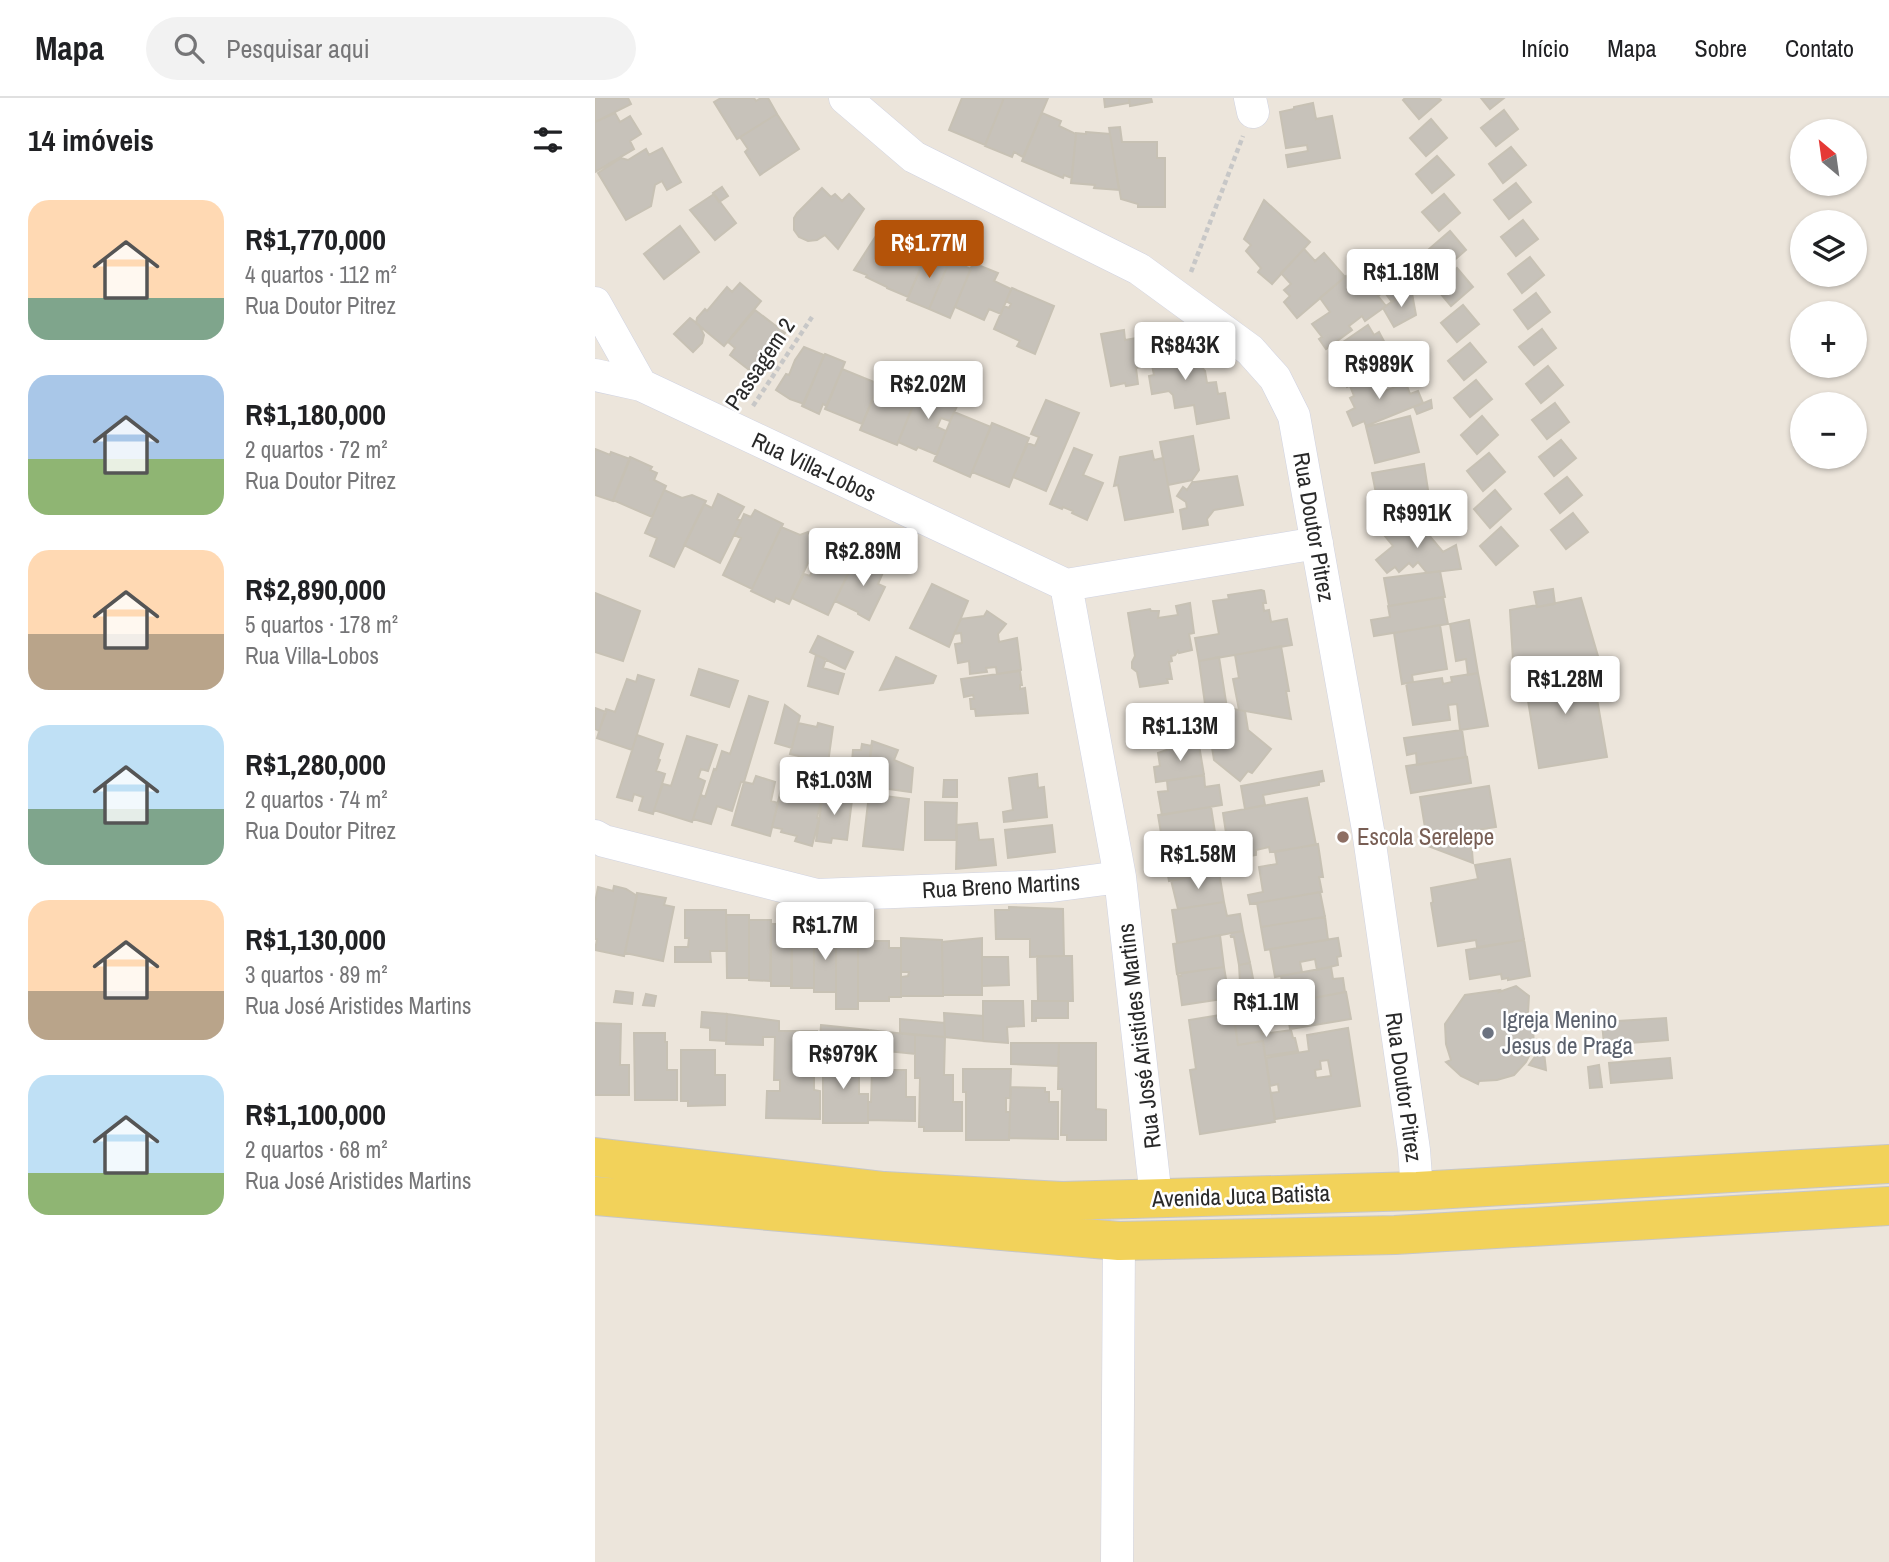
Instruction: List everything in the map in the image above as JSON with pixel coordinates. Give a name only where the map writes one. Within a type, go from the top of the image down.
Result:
[{"type":"main road","name":"Avenida Juca Batista","points":[[595,1157],[884,1191],[1062,1201],[1417,1191],[1889,1164]]},
{"type":"main road","name":"Avenida Juca Batista","points":[[595,1196],[1119,1241],[1395,1235],[1889,1206]]},
{"type":"street","name":"Rua Doutor Pitrez","points":[[845,98],[914,157],[1139,269],[1250,350],[1275,378],[1294,416],[1317,543],[1367,830],[1417,1191]]},
{"type":"street","points":[[595,303],[641,385]]},
{"type":"street","name":"Rua Villa-Lobos","points":[[595,375],[641,385],[1066,585]]},
{"type":"street","points":[[1066,585],[1317,543]]},
{"type":"street","name":"Rua José Aristides Martins","points":[[1066,585],[1120,877],[1156,1198]]},
{"type":"street","name":"Rua Breno Martins","points":[[595,836],[604,841],[817,895],[1052,886],[1120,877]]},
{"type":"street","points":[[1117,1562],[1119,1241]]},
{"type":"path","points":[[1180,299],[1252,105]]},
{"type":"path","name":"Passagem 2","points":[[737,430],[812,317]]},
{"type":"building","points":[[595,98],[628,98],[631,104],[595,122]]},
{"type":"building","points":[[721,98],[754,98],[756,101],[768,98],[777,114],[737,139],[714,102]]},
{"type":"building","points":[[962,98],[1004,98],[985,145],[949,130]]},
{"type":"building","points":[[1004,98],[1048,98],[1023,157],[1014,152],[1012,157],[985,146]]},
{"type":"building","points":[[1104,98],[1129,98],[1129,103],[1105,107]]},
{"type":"building","points":[[1129,98],[1151,98],[1152,102],[1130,106]]},
{"type":"building","points":[[1481,98],[1504,98],[1490,109]]},
{"type":"building","points":[[1403,100],[1441,100],[1419,119]]},
{"type":"building","points":[[1313,103],[1316,119],[1332,116],[1340,158],[1288,167],[1286,155],[1308,151],[1307,145],[1286,148],[1280,112]]},
{"type":"building","points":[[1504,110],[1518,129],[1496,146],[1481,128]]},
{"type":"building","points":[[615,113],[620,122],[630,116],[641,134],[630,141],[634,149],[595,172],[595,122]]},
{"type":"building","points":[[1042,113],[1061,121],[1059,126],[1076,134],[1072,178],[1064,175],[1063,178],[1022,161]]},
{"type":"building","points":[[777,114],[799,149],[760,175],[745,152],[748,149],[740,137]]},
{"type":"building","points":[[1431,119],[1447,138],[1426,156],[1410,138]]},
{"type":"building","points":[[1120,127],[1122,142],[1157,142],[1157,158],[1165,158],[1165,207],[1138,207],[1138,204],[1121,199],[1109,128]]},
{"type":"building","points":[[1076,133],[1110,134],[1119,190],[1071,183]]},
{"type":"building","points":[[1511,147],[1526,165],[1503,183],[1489,164]]},
{"type":"building","points":[[662,148],[681,182],[667,190],[662,181],[655,185],[651,206],[626,220],[598,173],[621,158],[628,160],[646,149],[649,155]]},
{"type":"building","points":[[1437,156],[1454,175],[1432,193],[1416,174]]},
{"type":"building","points":[[1516,183],[1531,202],[1509,219],[1494,200]]},
{"type":"building","points":[[722,187],[728,196],[719,202],[713,193]]},
{"type":"building","points":[[822,188],[831,197],[835,194],[842,201],[849,194],[864,209],[838,249],[825,235],[808,241],[799,237],[794,230],[797,213]]},
{"type":"building","points":[[714,194],[736,223],[715,240],[690,210]]},
{"type":"building","points":[[1444,194],[1460,213],[1439,231],[1422,212]]},
{"type":"building","points":[[1264,200],[1310,242],[1272,284],[1258,272],[1261,268],[1246,251],[1251,245],[1244,239]]},
{"type":"building","points":[[1523,220],[1538,239],[1516,256],[1501,237]]},
{"type":"building","points":[[883,225],[912,238],[911,241],[916,243],[915,245],[928,251],[908,297],[854,270]]},
{"type":"building","points":[[680,226],[699,252],[664,279],[644,254]]},
{"type":"building","points":[[1450,231],[1466,250],[1445,268],[1429,249]]},
{"type":"building","points":[[1304,249],[1315,261],[1324,253],[1345,277],[1297,318],[1284,302],[1290,296],[1284,290],[1291,284],[1281,273]]},
{"type":"building","points":[[928,251],[950,260],[929,309],[907,300]]},
{"type":"building","points":[[1530,257],[1544,275],[1522,293],[1508,274]]},
{"type":"building","points":[[950,260],[971,269],[950,318],[929,309]]},
{"type":"building","points":[[973,263],[998,273],[994,281],[1011,289],[1001,314],[989,309],[984,320],[955,307]]},
{"type":"building","points":[[1457,268],[1473,287],[1451,306],[1435,287]]},
{"type":"building","points":[[1408,270],[1411,288],[1392,302],[1386,294],[1391,291],[1387,285]]},
{"type":"building","points":[[1367,273],[1382,293],[1378,296],[1386,306],[1365,321],[1362,316],[1349,326],[1352,330],[1326,349],[1319,339],[1322,337],[1312,324],[1330,312],[1320,298],[1346,276],[1352,284]]},
{"type":"building","points":[[740,283],[761,301],[724,346],[696,323],[697,318],[705,309],[707,311],[727,287],[732,292]]},
{"type":"building","points":[[1012,288],[1054,306],[1035,354],[1017,346],[1020,341],[994,329],[1004,306],[1009,308],[1011,304],[1006,301]]},
{"type":"building","points":[[1411,288],[1416,315],[1394,327],[1383,308]]},
{"type":"building","points":[[1536,293],[1550,312],[1528,329],[1514,310]]},
{"type":"building","points":[[1463,305],[1479,324],[1457,342],[1441,323]]},
{"type":"building","points":[[755,310],[785,333],[757,376],[730,355],[735,348],[728,342]]},
{"type":"building","points":[[690,318],[699,325],[704,335],[702,343],[693,352],[674,334]]},
{"type":"building","points":[[1368,325],[1374,335],[1379,332],[1395,362],[1347,387],[1331,358],[1347,350],[1343,342]]},
{"type":"building","points":[[1542,329],[1556,348],[1534,365],[1519,347]]},
{"type":"building","points":[[1124,330],[1125,340],[1143,337],[1147,366],[1136,368],[1138,384],[1111,386],[1101,334]]},
{"type":"building","points":[[1172,340],[1205,371],[1207,383],[1216,382],[1218,394],[1225,393],[1229,418],[1197,424],[1194,405],[1175,408],[1173,395],[1169,391],[1152,394],[1149,376],[1154,375],[1144,346]]},
{"type":"building","points":[[1470,343],[1486,362],[1464,380],[1448,361]]},
{"type":"building","points":[[804,347],[824,355],[804,404],[776,390],[786,374],[789,375]]},
{"type":"building","points":[[825,354],[845,362],[827,406],[823,404],[819,414],[802,406]]},
{"type":"building","points":[[1548,366],[1563,385],[1541,403],[1526,384]]},
{"type":"building","points":[[842,369],[879,384],[862,424],[825,409]]},
{"type":"building","points":[[1375,373],[1385,391],[1406,383],[1410,394],[1418,391],[1423,403],[1366,426],[1364,421],[1353,426],[1347,412],[1355,408],[1350,398],[1354,396],[1350,386]]},
{"type":"building","points":[[881,379],[918,394],[897,445],[860,430]]},
{"type":"building","points":[[1476,380],[1492,399],[1470,417],[1454,398]]},
{"type":"building","points":[[921,386],[959,402],[950,421],[941,418],[937,427],[946,431],[937,455],[898,442]]},
{"type":"building","points":[[1046,400],[1079,413],[1046,491],[1013,477],[1028,443],[1035,446],[1039,437],[1031,434]]},
{"type":"building","points":[[1431,400],[1432,408],[1417,414],[1414,407]]},
{"type":"building","points":[[1555,403],[1569,422],[1547,439],[1532,420]]},
{"type":"building","points":[[954,412],[991,427],[970,477],[934,461]]},
{"type":"building","points":[[1410,416],[1419,452],[1375,463],[1366,427]]},
{"type":"building","points":[[1482,416],[1498,435],[1477,454],[1461,435]]},
{"type":"building","points":[[992,423],[1029,438],[1009,487],[972,472]]},
{"type":"building","points":[[1193,436],[1199,470],[1192,480],[1168,485],[1160,442]]},
{"type":"building","points":[[1561,440],[1576,458],[1554,476],[1539,457]]},
{"type":"building","points":[[1074,448],[1092,455],[1083,475],[1103,483],[1087,520],[1072,513],[1073,511],[1050,504]]},
{"type":"building","points":[[595,449],[630,459],[613,501],[595,495]]},
{"type":"building","points":[[1152,451],[1154,460],[1163,458],[1173,512],[1125,520],[1118,485],[1114,486],[1120,457]]},
{"type":"building","points":[[1489,453],[1505,472],[1483,491],[1467,471]]},
{"type":"building","points":[[630,457],[652,467],[650,470],[657,473],[654,480],[666,486],[652,517],[613,500]]},
{"type":"building","points":[[1424,464],[1432,516],[1410,520],[1409,514],[1402,515],[1403,521],[1382,524],[1372,473]]},
{"type":"building","points":[[1237,476],[1243,505],[1214,510],[1207,519],[1208,525],[1183,529],[1180,510],[1187,508],[1186,502],[1177,496],[1183,487],[1187,490],[1193,481]]},
{"type":"building","points":[[1567,477],[1582,495],[1560,513],[1545,494]]},
{"type":"building","points":[[664,490],[682,498],[692,495],[706,501],[674,567],[650,556],[657,538],[645,533]]},
{"type":"building","points":[[1495,490],[1511,509],[1490,528],[1474,509]]},
{"type":"building","points":[[718,494],[744,507],[737,519],[741,521],[720,563],[684,545],[704,504],[712,508]]},
{"type":"building","points":[[755,510],[783,524],[752,589],[723,575],[741,538],[734,535],[744,514],[751,517]]},
{"type":"building","points":[[1573,513],[1588,532],[1566,549],[1551,530]]},
{"type":"building","points":[[1425,517],[1428,534],[1443,552],[1456,545],[1461,569],[1427,573],[1418,562],[1413,567],[1409,563],[1399,572],[1395,567],[1387,573],[1376,560],[1393,546],[1385,536],[1395,527],[1406,526],[1405,521]]},
{"type":"building","points":[[781,527],[800,535],[808,532],[814,550],[789,604],[776,598],[774,602],[751,591]]},
{"type":"building","points":[[1501,527],[1518,546],[1496,565],[1480,546]]},
{"type":"building","points":[[821,537],[857,555],[828,615],[792,598],[804,574],[810,576],[815,565],[809,562]]},
{"type":"building","points":[[864,557],[883,566],[884,570],[878,584],[885,587],[869,620],[835,601],[850,570],[854,572]]},
{"type":"building","points":[[1440,571],[1445,597],[1389,606],[1384,578]]},
{"type":"building","points":[[932,584],[968,601],[949,647],[910,628]]},
{"type":"building","points":[[1553,589],[1555,604],[1537,607],[1534,592]]},
{"type":"building","points":[[1264,591],[1266,603],[1263,603],[1264,611],[1269,610],[1271,622],[1287,619],[1292,645],[1199,661],[1195,638],[1219,634],[1213,601],[1229,599],[1228,595]]},
{"type":"building","points":[[595,593],[640,611],[623,661],[595,652]]},
{"type":"building","points":[[1443,597],[1448,624],[1374,636],[1371,620],[1390,617],[1388,606]]},
{"type":"building","points":[[1581,598],[1600,663],[1514,677],[1510,610]]},
{"type":"building","points":[[1190,603],[1194,633],[1189,634],[1192,650],[1178,651],[1171,656],[1172,661],[1169,662],[1172,679],[1167,679],[1168,683],[1140,687],[1137,672],[1132,668],[1135,656],[1128,613],[1150,609],[1159,611],[1158,618],[1178,615],[1176,606]]},
{"type":"building","points":[[987,611],[1006,624],[998,634],[999,642],[1017,638],[1021,670],[997,674],[996,667],[986,668],[987,672],[970,674],[969,661],[958,663],[955,644],[962,643],[961,633],[954,634],[961,619],[984,616]]},
{"type":"building","points":[[1469,620],[1478,673],[1468,675],[1466,659],[1456,661],[1450,624]]},
{"type":"building","points":[[1440,625],[1447,669],[1412,675],[1413,682],[1402,684],[1394,633]]},
{"type":"building","points":[[818,636],[853,652],[845,669],[810,652]]},
{"type":"building","points":[[1281,646],[1291,719],[1239,710],[1233,679],[1239,678],[1235,655]]},
{"type":"building","points":[[816,655],[826,659],[823,668],[844,674],[838,694],[808,686]]},
{"type":"building","points":[[896,657],[936,676],[933,683],[880,690]]},
{"type":"building","points":[[1219,657],[1227,708],[1205,704],[1199,661]]},
{"type":"building","points":[[1591,664],[1607,757],[1539,768],[1524,676]]},
{"type":"building","points":[[699,669],[738,681],[729,707],[691,695]]},
{"type":"building","points":[[1020,671],[1020,689],[1025,688],[1028,713],[976,716],[975,709],[971,709],[970,699],[974,699],[973,695],[964,697],[961,679]]},
{"type":"building","points":[[1478,673],[1488,726],[1460,730],[1457,704],[1448,705],[1450,720],[1413,725],[1406,683],[1442,678],[1443,684],[1452,682],[1451,677]]},
{"type":"building","points":[[638,675],[654,680],[632,750],[597,738],[606,709],[615,712],[627,679],[636,682]]},
{"type":"building","points":[[749,696],[768,702],[744,782],[741,782],[732,811],[717,806],[711,824],[693,819],[701,795],[705,797],[722,751],[730,754]]},
{"type":"building","points":[[1205,704],[1245,711],[1248,730],[1271,749],[1252,773],[1248,771],[1240,781],[1214,760]]},
{"type":"building","points":[[785,705],[800,716],[792,748],[775,743]]},
{"type":"building","points":[[595,708],[606,712],[599,731],[595,729]]},
{"type":"building","points":[[798,723],[817,727],[818,723],[833,727],[828,763],[790,754]]},
{"type":"building","points":[[1462,730],[1466,757],[1417,765],[1416,753],[1407,755],[1404,738]]},
{"type":"building","points":[[637,735],[663,744],[656,771],[665,774],[653,814],[639,810],[643,797],[634,794],[632,801],[617,797]]},
{"type":"building","points":[[687,736],[717,745],[708,771],[701,769],[698,778],[705,781],[692,822],[654,810],[663,784],[671,786]]},
{"type":"building","points":[[1198,739],[1204,775],[1156,782],[1154,767],[1160,766],[1158,753]]},
{"type":"building","points":[[872,741],[898,750],[894,760],[913,768],[911,792],[866,786]]},
{"type":"building","points":[[862,744],[872,746],[864,795],[851,794],[853,750],[861,750]]},
{"type":"building","points":[[1467,757],[1471,783],[1411,793],[1406,766]]},
{"type":"building","points":[[1322,771],[1324,781],[1319,782],[1319,785],[1263,795],[1265,805],[1245,809],[1241,786]]},
{"type":"building","points":[[1037,774],[1038,788],[1044,787],[1047,817],[1004,822],[1003,812],[1013,810],[1009,778]]},
{"type":"building","points":[[1204,775],[1205,787],[1219,785],[1222,805],[1162,815],[1158,792],[1168,791],[1167,781]]},
{"type":"building","points":[[756,776],[775,782],[771,801],[778,803],[770,836],[732,825],[744,782],[753,784]]},
{"type":"building","points":[[799,780],[823,786],[812,846],[795,841],[797,836],[772,827],[782,785],[797,788]]},
{"type":"building","points":[[944,780],[957,780],[957,797],[943,797]]},
{"type":"building","points":[[1489,786],[1496,827],[1458,833],[1459,840],[1467,839],[1473,863],[1428,846],[1420,797]]},
{"type":"building","points":[[824,788],[840,790],[838,798],[852,800],[847,840],[832,838],[831,843],[816,841]]},
{"type":"building","points":[[869,794],[909,799],[903,850],[863,846]]},
{"type":"building","points":[[1307,798],[1316,845],[1270,852],[1269,847],[1256,850],[1256,855],[1250,856],[1248,843],[1228,846],[1223,813]]},
{"type":"building","points":[[925,802],[957,803],[956,840],[925,840]]},
{"type":"building","points":[[1211,807],[1216,839],[1174,845],[1173,838],[1162,839],[1158,815]]},
{"type":"building","points":[[977,823],[979,840],[993,839],[996,865],[956,869],[957,825]]},
{"type":"building","points":[[1052,825],[1055,852],[1008,858],[1005,830]]},
{"type":"building","points":[[1216,839],[1218,852],[1229,850],[1232,870],[1169,881],[1164,854],[1176,852],[1175,845]]},
{"type":"building","points":[[1318,844],[1323,877],[1319,877],[1322,892],[1250,904],[1248,895],[1263,892],[1259,867],[1277,864],[1275,852]]},
{"type":"building","points":[[1510,859],[1524,940],[1477,947],[1476,940],[1438,946],[1431,888],[1478,879],[1475,865]]},
{"type":"building","points":[[1219,872],[1224,902],[1178,909],[1171,880]]},
{"type":"building","points":[[614,886],[637,896],[624,956],[595,950],[595,903],[598,887],[613,891]]},
{"type":"building","points":[[1320,892],[1325,917],[1261,927],[1257,903]]},
{"type":"building","points":[[637,893],[666,898],[664,905],[674,907],[663,961],[625,953]]},
{"type":"building","points":[[1224,902],[1227,916],[1240,914],[1243,931],[1177,943],[1172,910]]},
{"type":"building","points":[[1009,907],[1063,909],[1064,956],[1030,957],[1030,939],[996,939],[995,910],[1009,910]]},
{"type":"building","points":[[685,910],[726,910],[727,951],[710,951],[711,962],[675,962],[675,947],[688,947],[689,938],[685,938]]},
{"type":"building","points":[[726,915],[749,915],[749,978],[727,978]]},
{"type":"building","points":[[1325,917],[1328,940],[1265,950],[1261,927]]},
{"type":"building","points":[[749,920],[771,920],[770,981],[749,980]]},
{"type":"building","points":[[771,924],[792,924],[792,986],[771,986]]},
{"type":"building","points":[[792,927],[814,928],[814,988],[791,988]]},
{"type":"building","points":[[814,931],[836,931],[836,992],[814,992]]},
{"type":"building","points":[[1243,931],[1250,963],[1239,965],[1234,937],[1231,937],[1230,933]]},
{"type":"building","points":[[836,935],[858,935],[858,1009],[836,1009]]},
{"type":"building","points":[[1220,935],[1224,967],[1177,974],[1173,944]]},
{"type":"building","points":[[901,938],[942,940],[943,996],[901,996],[901,977],[908,976],[909,972],[901,972]]},
{"type":"building","points":[[982,938],[982,995],[943,995],[942,942]]},
{"type":"building","points":[[1338,938],[1341,956],[1337,957],[1338,965],[1317,970],[1315,959],[1300,962],[1302,972],[1275,977],[1270,949]]},
{"type":"building","points":[[1524,940],[1530,976],[1508,980],[1502,979],[1501,974],[1470,979],[1466,950]]},
{"type":"building","points":[[858,941],[889,941],[889,948],[901,948],[901,997],[889,997],[889,1001],[858,1001]]},
{"type":"building","points":[[1037,956],[1072,956],[1073,1001],[1038,1001]]},
{"type":"building","points":[[982,957],[1008,957],[1009,985],[982,986]]},
{"type":"building","points":[[1250,963],[1256,994],[1182,1005],[1178,976],[1181,976],[1180,973],[1224,967],[1227,985],[1240,983],[1239,965]]},
{"type":"building","points":[[1331,967],[1333,979],[1343,978],[1345,992],[1286,1003],[1281,976]]},
{"type":"building","points":[[1516,986],[1529,996],[1528,1013],[1533,1028],[1534,1046],[1526,1062],[1514,1075],[1497,1080],[1479,1081],[1478,1084],[1461,1076],[1446,1062],[1451,1060],[1446,1044],[1445,1024],[1465,995],[1500,990],[1499,992]]},
{"type":"building","points":[[616,991],[633,993],[632,1004],[614,1002]]},
{"type":"building","points":[[1346,992],[1351,1019],[1290,1029],[1286,1003]]},
{"type":"building","points":[[646,994],[656,996],[654,1006],[643,1005]]},
{"type":"building","points":[[983,1001],[1023,1001],[1024,1026],[1007,1027],[1008,1043],[983,1041]]},
{"type":"building","points":[[1032,1001],[1068,1001],[1068,1018],[1036,1018],[1036,1021],[1032,1021]]},
{"type":"building","points":[[702,1012],[727,1014],[726,1041],[710,1040],[710,1028],[701,1027]]},
{"type":"building","points":[[944,1013],[983,1016],[983,1041],[945,1037]]},
{"type":"building","points":[[1233,1013],[1238,1045],[1263,1041],[1275,1122],[1200,1134],[1190,1070],[1196,1069],[1189,1020]]},
{"type":"building","points":[[727,1014],[779,1021],[779,1031],[817,1031],[817,1073],[814,1072],[814,1090],[820,1091],[820,1119],[766,1118],[767,1091],[780,1091],[780,1080],[774,1080],[775,1037],[763,1037],[763,1045],[726,1044]]},
{"type":"building","points":[[1666,1018],[1668,1040],[1604,1045],[1602,1022]]},
{"type":"building","points":[[900,1019],[944,1023],[945,1037],[900,1033]]},
{"type":"building","points":[[1260,1021],[1262,1034],[1291,1030],[1298,1051],[1265,1056],[1263,1041],[1238,1045],[1235,1024]]},
{"type":"building","points":[[595,1023],[621,1024],[620,1065],[629,1065],[629,1095],[595,1095]]},
{"type":"building","points":[[821,1025],[868,1030],[868,1047],[820,1041]]},
{"type":"building","points":[[1348,1028],[1360,1106],[1275,1119],[1271,1093],[1279,1092],[1278,1084],[1270,1086],[1266,1058],[1309,1051],[1307,1035]],"holes":[[[1328,1060],[1331,1076],[1316,1078],[1315,1070],[1321,1069],[1320,1061]]]},
{"type":"building","points":[[868,1030],[915,1035],[915,1054],[868,1049]]},
{"type":"building","points":[[634,1033],[665,1033],[667,1070],[677,1070],[677,1100],[635,1100]]},
{"type":"building","points":[[915,1035],[945,1037],[944,1075],[953,1075],[953,1102],[962,1102],[962,1131],[924,1131],[924,1127],[919,1127],[920,1078],[915,1078]]},
{"type":"building","points":[[1011,1043],[1059,1043],[1058,1066],[1011,1064]]},
{"type":"building","points":[[1059,1043],[1096,1043],[1096,1109],[1106,1110],[1106,1140],[1067,1140],[1067,1135],[1061,1135]]},
{"type":"building","points":[[681,1050],[715,1050],[715,1075],[725,1075],[725,1105],[688,1106],[688,1101],[681,1101]]},
{"type":"building","points":[[1539,1051],[1544,1052],[1546,1070],[1529,1065]]},
{"type":"building","points":[[823,1054],[859,1055],[859,1094],[868,1094],[868,1123],[823,1123]]},
{"type":"building","points":[[1670,1058],[1672,1078],[1611,1083],[1609,1063]]},
{"type":"building","points":[[1599,1065],[1602,1087],[1590,1088],[1588,1067]]},
{"type":"building","points":[[963,1069],[1011,1069],[1010,1098],[1006,1098],[1006,1112],[1010,1112],[1009,1140],[966,1140]]},
{"type":"building","points":[[872,1070],[906,1070],[906,1097],[915,1097],[915,1121],[868,1120]]},
{"type":"building","points":[[1011,1087],[1045,1088],[1045,1092],[1049,1092],[1049,1102],[1058,1102],[1058,1139],[1009,1138]]},
{"type":"place","name":"Escola Serelepe","points":[[1343,837]]},
{"type":"place","name":"Igreja Menino Jesus de Praga","points":[[1488,1033]]}]
